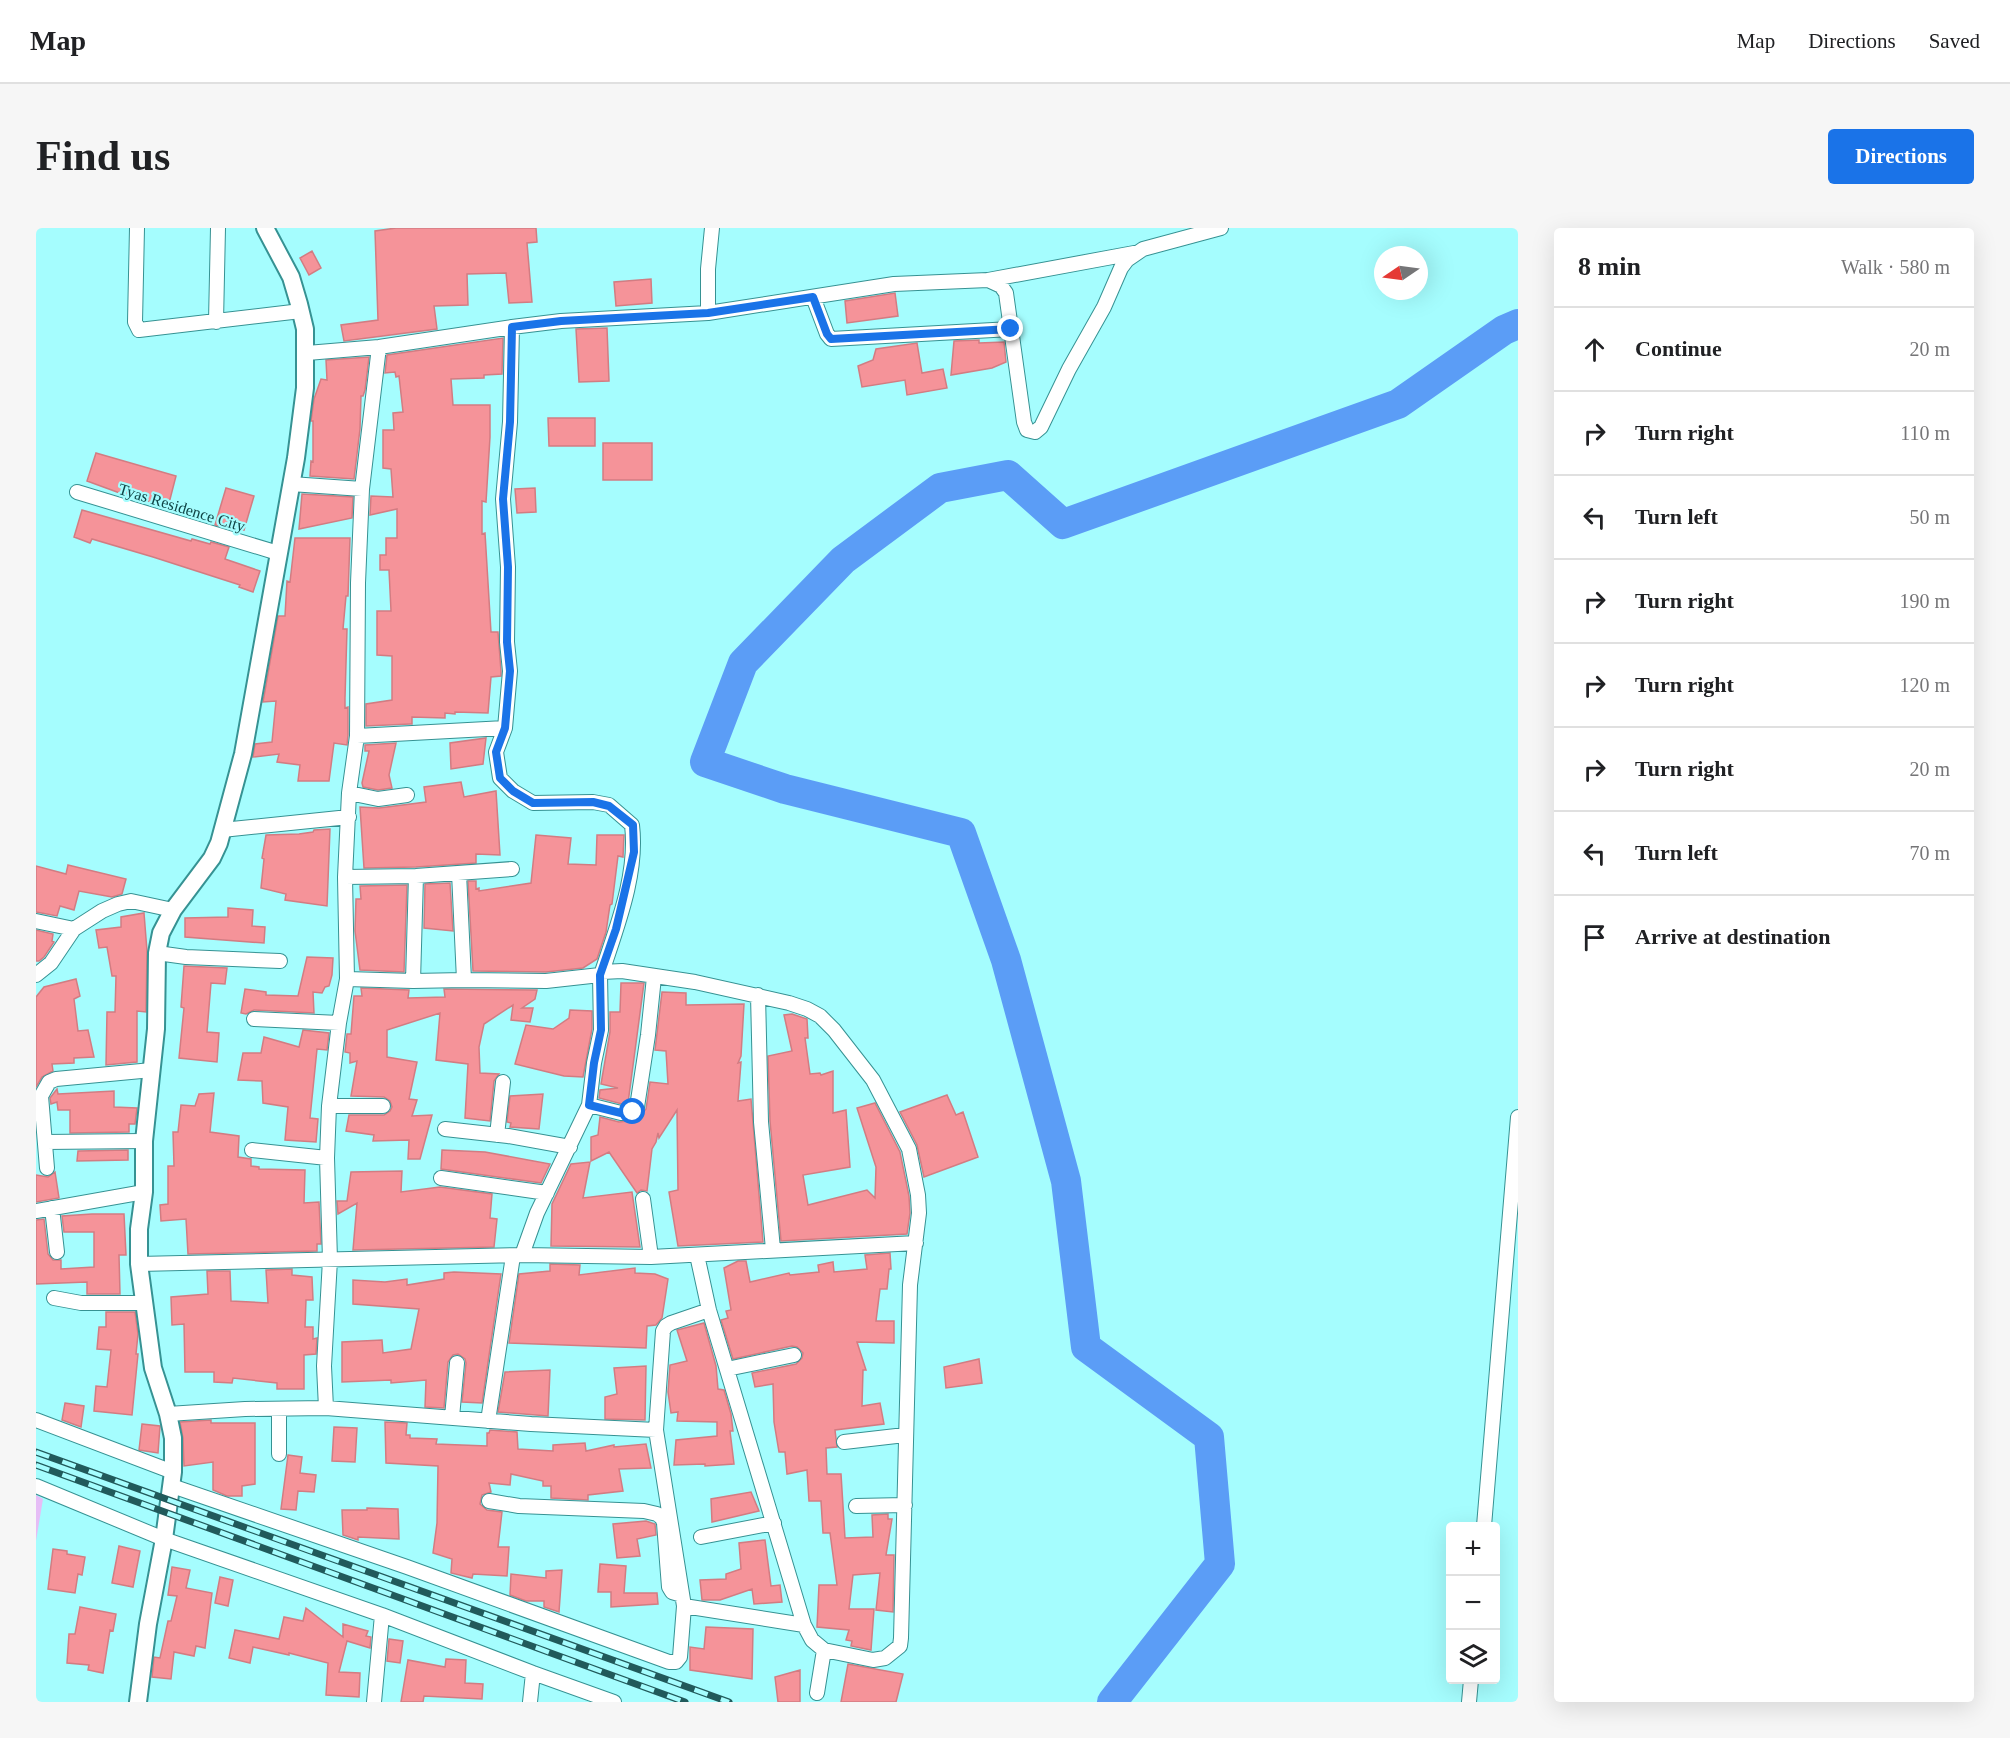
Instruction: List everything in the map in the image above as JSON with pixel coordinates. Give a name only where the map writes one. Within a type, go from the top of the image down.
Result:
[{"type":"street","points":[[137,228],[135,322],[139,330],[301,311]]},
{"type":"street","points":[[216,322],[218,228]]},
{"type":"street","points":[[138,1702],[148,1624],[164,1539],[172,1479],[173,1438],[153,1368],[139,1264],[139,1229],[144,1192],[144,1141],[156,1029],[158,953],[161,933],[173,910],[212,858],[243,754],[291,483],[305,388],[305,328],[301,311],[291,277],[265,228]]},
{"type":"street","points":[[708,313],[708,269],[712,228]]},
{"type":"street","points":[[306,353],[379,347],[561,321],[708,313],[894,284],[988,280],[1134,253],[1221,228]]},
{"type":"street","points":[[988,280],[1001,286],[1006,293],[1024,422],[1027,430],[1035,432],[1041,427],[1076,354],[1104,307],[1121,268],[1134,253]]},
{"type":"street","points":[[813,297],[831,339],[1011,329]]},
{"type":"street","points":[[488,1420],[518,1256],[589,1105],[601,1030],[601,974],[616,929],[634,852],[633,825],[609,806],[593,802],[533,803],[513,791],[500,778],[496,752],[505,728],[510,671],[507,642],[508,567],[503,499],[510,422],[512,327]]},
{"type":"street","points":[[326,1408],[325,1328],[330,1260],[327,1158],[339,1023],[347,979],[345,877],[349,793],[357,736],[358,583],[362,489],[379,347]]},
{"type":"street","points":[[291,483],[362,489]]},
{"type":"street","name":"Tyas Residence City","points":[[77,492],[278,553]]},
{"type":"street","points":[[357,736],[505,728]]},
{"type":"street","points":[[349,793],[378,799],[407,795]]},
{"type":"street","points":[[222,830],[349,817]]},
{"type":"street","points":[[345,877],[416,876],[512,869]]},
{"type":"street","points":[[459,873],[464,980]]},
{"type":"street","points":[[413,981],[416,876]]},
{"type":"street","points":[[36,975],[51,963],[74,929],[84,921],[118,904],[143,903],[173,910]]},
{"type":"street","points":[[36,921],[74,929]]},
{"type":"street","points":[[158,953],[186,957],[280,961]]},
{"type":"street","points":[[347,979],[546,981],[622,971],[695,982],[758,995],[807,1009],[820,1016],[834,1030],[873,1080],[909,1149],[918,1195],[919,1213],[910,1285],[900,1646],[885,1658],[873,1660],[824,1650],[812,1640],[804,1625],[709,1310],[697,1255]]},
{"type":"street","points":[[589,1105],[626,1113],[633,1112],[637,1107],[654,977]]},
{"type":"street","points":[[758,995],[762,1122],[773,1250]]},
{"type":"street","points":[[254,1018],[339,1023]]},
{"type":"street","points":[[47,1168],[41,1095],[49,1082],[56,1078],[152,1070]]},
{"type":"street","points":[[497,1135],[503,1082]]},
{"type":"street","points":[[330,1106],[383,1106]]},
{"type":"street","points":[[1484,1522],[1518,1117]]},
{"type":"street","points":[[445,1129],[570,1147]]},
{"type":"street","points":[[45,1142],[144,1141]]},
{"type":"street","points":[[252,1150],[327,1158]]},
{"type":"street","points":[[441,1178],[547,1193]]},
{"type":"street","points":[[36,1211],[144,1192]]},
{"type":"street","points":[[643,1199],[651,1257]]},
{"type":"street","points":[[52,1208],[57,1252]]},
{"type":"street","points":[[139,1264],[518,1256],[651,1257],[916,1243]]},
{"type":"street","points":[[54,1298],[81,1303],[143,1303]]},
{"type":"street","points":[[36,1420],[172,1479],[407,1567],[669,1662],[676,1662],[680,1656],[683,1600],[656,1430],[663,1331],[671,1323],[709,1310]]},
{"type":"street","points":[[727,1368],[794,1355]]},
{"type":"street","points":[[452,1417],[457,1363]]},
{"type":"street","points":[[168,1414],[326,1408],[656,1430]]},
{"type":"street","points":[[279,1409],[279,1454]]},
{"type":"street","points":[[844,1442],[905,1435]]},
{"type":"street","points":[[36,1486],[164,1539],[382,1615],[614,1702]]},
{"type":"street","points":[[489,1501],[519,1506],[632,1510],[657,1514],[664,1523],[669,1587],[672,1592],[683,1600],[804,1625]]},
{"type":"street","points":[[856,1506],[905,1505]]},
{"type":"street","points":[[701,1537],[774,1523]]},
{"type":"street","points":[[374,1702],[382,1615]]},
{"type":"street","points":[[817,1693],[824,1650]]},
{"type":"street","points":[[530,1702],[533,1673]]},
{"type":"street","points":[[1469,1702],[1471,1684]]},
{"type":"shaded area","points":[[36,1495],[43,1499],[36,1541]]},
{"type":"building","points":[[396,228],[536,228],[537,242],[527,243],[532,302],[509,303],[506,273],[467,274],[468,305],[434,306],[437,329],[344,341],[341,325],[378,320],[375,231]]},
{"type":"building","points":[[312,251],[321,268],[309,275],[300,258]]},
{"type":"building","points":[[651,279],[652,303],[616,306],[614,282]]},
{"type":"building","points":[[895,293],[898,316],[847,323],[845,301]]},
{"type":"building","points":[[607,328],[609,381],[579,382],[576,329]]},
{"type":"building","points":[[503,338],[502,374],[484,375],[484,378],[451,379],[453,405],[490,405],[486,502],[482,501],[482,534],[485,533],[491,632],[498,632],[501,676],[491,677],[488,713],[445,713],[445,718],[412,717],[412,724],[366,726],[366,704],[392,700],[392,656],[377,655],[377,611],[391,611],[389,570],[380,570],[380,555],[386,555],[386,538],[397,538],[397,509],[370,515],[371,496],[393,497],[391,469],[383,468],[383,430],[394,430],[393,413],[403,412],[399,376],[396,377],[395,372],[385,373],[387,355]]},
{"type":"building","points":[[979,340],[979,343],[1004,342],[1006,362],[992,368],[951,375],[954,341]]},
{"type":"building","points":[[917,343],[922,373],[943,369],[947,388],[907,395],[905,380],[862,387],[858,366],[873,360],[876,349]]},
{"type":"building","points":[[369,357],[365,390],[361,396],[354,479],[310,476],[311,461],[313,462],[313,421],[311,421],[314,399],[321,379],[327,380],[326,360]]},
{"type":"building","points":[[548,418],[595,418],[595,446],[549,446]]},
{"type":"building","points":[[603,443],[652,443],[652,480],[603,480]]},
{"type":"building","points":[[96,453],[176,476],[168,507],[87,481]]},
{"type":"building","points":[[226,488],[254,496],[244,530],[215,525]]},
{"type":"building","points":[[535,488],[536,512],[517,513],[515,489]]},
{"type":"building","points":[[302,494],[353,497],[352,518],[299,529]]},
{"type":"building","points":[[82,510],[191,541],[192,539],[210,544],[211,542],[229,547],[225,559],[260,571],[253,592],[239,587],[240,585],[153,557],[92,539],[90,543],[74,537]]},
{"type":"building","points":[[295,538],[350,538],[348,596],[346,596],[343,629],[347,629],[345,708],[348,707],[348,735],[347,745],[334,743],[329,781],[298,781],[300,765],[277,762],[279,754],[253,757],[255,744],[272,742],[276,701],[263,702],[278,616],[285,616],[287,581],[290,582]]},
{"type":"building","points":[[486,738],[483,764],[451,769],[450,743]]},
{"type":"building","points":[[396,743],[389,775],[392,788],[378,790],[363,787],[369,751],[365,751],[365,745]]},
{"type":"building","points":[[461,782],[464,797],[496,791],[500,855],[476,854],[476,863],[364,868],[360,807],[379,808],[426,802],[424,787]]},
{"type":"building","points":[[330,829],[327,906],[285,900],[286,894],[261,888],[264,859],[262,858],[266,835],[299,834]]},
{"type":"building","points":[[536,835],[571,838],[568,864],[596,865],[597,835],[624,835],[623,857],[618,856],[612,904],[597,959],[583,968],[546,972],[473,971],[468,881],[476,881],[476,889],[479,888],[479,891],[531,883]]},
{"type":"building","points":[[68,865],[126,879],[122,894],[112,897],[79,891],[74,910],[60,906],[57,916],[36,912],[36,866],[66,874]]},
{"type":"building","points":[[450,883],[453,931],[424,928],[425,884]]},
{"type":"building","points":[[407,885],[404,972],[360,970],[355,931],[356,899],[361,899],[360,886]]},
{"type":"building","points":[[228,908],[253,910],[252,926],[265,927],[264,943],[185,937],[185,918],[228,917]]},
{"type":"building","points":[[144,913],[147,951],[146,1012],[137,1011],[137,1062],[106,1065],[107,1012],[115,1012],[116,976],[112,976],[107,947],[99,948],[96,930],[121,927],[121,917]]},
{"type":"building","points":[[36,930],[53,934],[52,941],[54,942],[39,961],[36,961]]},
{"type":"building","points":[[307,957],[333,958],[329,986],[325,987],[322,993],[313,992],[314,1013],[254,1010],[246,1014],[241,1013],[245,989],[266,992],[266,995],[298,996]]},
{"type":"building","points":[[184,966],[227,968],[225,984],[211,983],[207,1032],[219,1033],[217,1062],[179,1058],[184,1008],[181,1007]]},
{"type":"building","points":[[76,979],[80,996],[74,999],[78,1031],[88,1030],[94,1057],[74,1058],[74,1063],[52,1064],[53,1071],[42,1077],[36,1087],[36,997],[44,987]]},
{"type":"building","points":[[621,983],[644,983],[628,1103],[622,1104],[599,1098],[600,1090],[618,1088],[601,1084],[610,1032],[610,1012],[620,1012]]},
{"type":"building","points":[[361,988],[409,990],[408,998],[445,997],[444,989],[537,990],[535,999],[522,1008],[533,1008],[530,1022],[511,1020],[513,1005],[484,1024],[479,1047],[480,1073],[499,1074],[494,1081],[490,1121],[465,1118],[468,1064],[436,1060],[440,1013],[387,1030],[387,1057],[417,1062],[409,1099],[417,1100],[412,1116],[432,1115],[420,1159],[408,1159],[409,1140],[373,1141],[374,1135],[346,1131],[349,1115],[384,1115],[392,1107],[390,1101],[384,1097],[351,1096],[357,1061],[350,1063],[350,1053],[345,1052],[347,1034],[351,1034],[354,996],[362,996]]},
{"type":"building","points":[[662,992],[686,993],[686,1005],[744,1004],[741,1056],[738,1063],[741,1062],[738,1101],[751,1099],[763,1242],[678,1246],[669,1192],[678,1190],[677,1110],[659,1138],[658,1133],[652,1149],[647,1191],[641,1190],[637,1193],[609,1152],[591,1161],[591,1137],[598,1135],[600,1117],[619,1122],[637,1120],[646,1109],[650,1082],[668,1084],[666,1051],[655,1050]]},
{"type":"building","points":[[570,1010],[592,1011],[592,1029],[583,1077],[564,1076],[515,1064],[526,1025],[553,1029],[569,1018]]},
{"type":"building","points":[[792,1014],[807,1019],[808,1038],[805,1038],[810,1074],[820,1073],[821,1075],[833,1071],[833,1113],[846,1110],[850,1167],[803,1175],[808,1205],[867,1190],[875,1198],[876,1167],[857,1108],[875,1103],[900,1152],[909,1196],[910,1213],[907,1234],[781,1241],[770,1121],[768,1056],[792,1051],[784,1015]]},
{"type":"building","points":[[303,1030],[329,1033],[327,1050],[317,1049],[310,1118],[318,1119],[316,1142],[285,1140],[288,1107],[263,1103],[262,1081],[238,1080],[243,1053],[261,1053],[264,1037],[299,1047]]},
{"type":"building","points":[[57,1089],[58,1094],[114,1091],[114,1107],[137,1108],[135,1124],[129,1124],[129,1132],[70,1133],[70,1110],[58,1110],[57,1102],[51,1104],[50,1098]]},
{"type":"building","points":[[214,1093],[210,1132],[239,1136],[238,1157],[251,1159],[251,1166],[259,1167],[259,1169],[305,1170],[304,1203],[319,1202],[321,1244],[317,1244],[317,1251],[188,1254],[186,1219],[161,1221],[160,1205],[168,1204],[168,1166],[174,1166],[173,1132],[178,1132],[181,1105],[195,1106],[199,1094]]},
{"type":"building","points":[[543,1094],[539,1129],[510,1127],[511,1123],[507,1122],[510,1096]]},
{"type":"building","points":[[947,1095],[956,1115],[963,1112],[978,1157],[924,1177],[917,1145],[900,1112]]},
{"type":"building","points":[[128,1150],[128,1160],[77,1161],[78,1151]]},
{"type":"building","points":[[442,1150],[485,1152],[550,1164],[541,1183],[441,1169]]},
{"type":"building","points":[[590,1162],[583,1198],[632,1192],[640,1247],[551,1246],[552,1204],[571,1164]]},
{"type":"building","points":[[402,1171],[401,1192],[440,1187],[492,1194],[490,1218],[497,1219],[494,1247],[353,1250],[357,1203],[338,1214],[337,1201],[347,1201],[351,1172]]},
{"type":"building","points":[[55,1172],[59,1198],[36,1202],[36,1175],[48,1177]]},
{"type":"building","points":[[124,1214],[126,1255],[119,1255],[120,1294],[87,1294],[87,1282],[36,1284],[36,1220],[44,1219],[48,1254],[53,1260],[61,1260],[61,1269],[94,1267],[94,1232],[64,1232],[62,1216]]},
{"type":"building","points":[[890,1253],[891,1269],[889,1269],[887,1289],[880,1289],[876,1321],[894,1321],[894,1343],[857,1342],[866,1370],[863,1370],[862,1406],[880,1403],[884,1424],[835,1430],[837,1447],[826,1448],[827,1474],[841,1474],[845,1538],[873,1537],[872,1515],[888,1514],[888,1519],[892,1519],[886,1555],[894,1555],[893,1612],[876,1610],[880,1573],[853,1575],[849,1609],[874,1609],[871,1650],[851,1646],[852,1641],[846,1640],[849,1630],[817,1627],[819,1585],[837,1585],[830,1533],[823,1533],[821,1501],[809,1501],[807,1470],[787,1474],[785,1452],[779,1452],[774,1422],[773,1384],[755,1387],[752,1373],[796,1364],[802,1358],[803,1353],[797,1347],[792,1346],[733,1359],[721,1320],[728,1318],[726,1311],[731,1310],[724,1268],[738,1261],[746,1261],[750,1282],[789,1273],[790,1275],[819,1272],[818,1265],[833,1262],[834,1272],[867,1269],[865,1255]]},
{"type":"building","points":[[550,1264],[580,1265],[579,1275],[635,1268],[635,1273],[655,1274],[668,1279],[662,1318],[656,1325],[647,1326],[646,1348],[509,1343],[519,1274],[550,1271]]},
{"type":"building","points":[[292,1269],[292,1275],[312,1277],[313,1300],[306,1300],[305,1327],[313,1327],[313,1339],[317,1338],[316,1354],[304,1355],[304,1389],[277,1389],[277,1383],[233,1378],[232,1383],[214,1382],[214,1372],[185,1372],[184,1324],[172,1325],[171,1297],[208,1294],[207,1271],[230,1271],[231,1301],[268,1303],[266,1270]]},
{"type":"building","points":[[444,1273],[501,1274],[482,1403],[462,1402],[466,1363],[465,1359],[458,1354],[453,1355],[448,1362],[444,1408],[425,1407],[426,1380],[391,1383],[391,1380],[342,1382],[342,1342],[382,1340],[383,1353],[411,1349],[419,1309],[353,1304],[353,1280],[385,1282],[407,1279],[407,1285],[444,1279]]},
{"type":"building","points":[[106,1312],[135,1312],[138,1334],[136,1354],[138,1354],[132,1415],[94,1411],[96,1386],[107,1387],[111,1350],[97,1349],[99,1327],[106,1327]]},
{"type":"building","points":[[704,1323],[716,1366],[718,1389],[724,1390],[731,1414],[733,1431],[730,1431],[734,1464],[674,1465],[676,1440],[717,1436],[717,1422],[677,1421],[678,1412],[671,1413],[668,1392],[670,1365],[687,1361],[677,1330]]},
{"type":"building","points":[[979,1359],[982,1383],[946,1388],[944,1367]]},
{"type":"building","points":[[646,1366],[645,1420],[605,1419],[605,1397],[617,1394],[614,1368]]},
{"type":"building","points":[[550,1370],[548,1416],[498,1412],[505,1372]]},
{"type":"building","points":[[65,1403],[84,1406],[81,1427],[62,1420]]},
{"type":"building","points":[[211,1420],[211,1423],[255,1423],[255,1484],[242,1486],[242,1496],[227,1496],[213,1490],[213,1462],[184,1466],[180,1422]]},
{"type":"building","points":[[385,1422],[407,1423],[406,1435],[410,1435],[410,1438],[437,1439],[436,1444],[487,1446],[487,1433],[490,1430],[517,1432],[518,1449],[553,1451],[553,1445],[585,1443],[586,1451],[614,1445],[614,1447],[646,1444],[651,1468],[619,1469],[623,1491],[588,1495],[588,1500],[551,1498],[551,1486],[543,1486],[543,1481],[511,1474],[510,1485],[489,1483],[491,1492],[482,1495],[480,1504],[487,1510],[502,1512],[498,1547],[509,1547],[507,1576],[473,1574],[472,1578],[451,1573],[452,1559],[433,1553],[437,1523],[438,1466],[386,1463]]},
{"type":"building","points":[[142,1424],[160,1426],[158,1453],[139,1450]]},
{"type":"building","points":[[334,1427],[357,1428],[355,1462],[332,1461]]},
{"type":"building","points":[[288,1455],[302,1457],[300,1473],[316,1475],[314,1492],[298,1491],[296,1510],[281,1509]]},
{"type":"building","points":[[751,1492],[759,1511],[712,1522],[711,1499]]},
{"type":"building","points":[[367,1508],[398,1509],[399,1539],[358,1537],[358,1540],[343,1535],[342,1510],[367,1510]]},
{"type":"building","points":[[646,1521],[655,1524],[656,1535],[637,1539],[640,1556],[617,1558],[613,1524]]},
{"type":"building","points":[[765,1540],[771,1586],[780,1585],[782,1602],[754,1604],[752,1589],[720,1600],[702,1600],[700,1580],[726,1579],[726,1574],[741,1569],[739,1543]]},
{"type":"building","points":[[119,1546],[140,1551],[133,1587],[112,1583]]},
{"type":"building","points":[[53,1549],[85,1557],[82,1575],[78,1574],[75,1593],[48,1589]]},
{"type":"building","points":[[600,1564],[626,1566],[624,1593],[657,1593],[658,1604],[611,1607],[611,1592],[598,1592]]},
{"type":"building","points":[[172,1567],[190,1570],[186,1588],[212,1593],[205,1648],[196,1646],[194,1656],[174,1652],[171,1679],[152,1677],[154,1657],[160,1658],[168,1621],[171,1621],[177,1596],[168,1595]]},
{"type":"building","points":[[562,1570],[559,1612],[544,1607],[544,1601],[526,1601],[510,1595],[511,1574],[546,1578],[546,1571]]},
{"type":"building","points":[[220,1577],[233,1580],[228,1606],[215,1603]]},
{"type":"building","points":[[80,1607],[116,1614],[113,1631],[110,1630],[103,1673],[88,1670],[89,1665],[67,1663],[69,1634],[75,1634]]},
{"type":"building","points":[[306,1608],[343,1637],[343,1624],[368,1631],[366,1636],[371,1637],[370,1648],[347,1641],[339,1672],[360,1673],[359,1697],[326,1695],[328,1663],[253,1647],[250,1663],[229,1658],[235,1630],[279,1639],[284,1617],[303,1621]]},
{"type":"building","points":[[706,1627],[753,1629],[752,1679],[690,1670],[690,1647],[704,1649]]},
{"type":"building","points":[[389,1639],[403,1641],[400,1663],[387,1661]]},
{"type":"building","points":[[446,1659],[466,1660],[465,1683],[483,1684],[482,1699],[424,1696],[423,1702],[401,1702],[408,1660],[445,1667]]},
{"type":"building","points":[[848,1664],[903,1674],[896,1702],[841,1702]]},
{"type":"building","points":[[800,1670],[800,1702],[778,1702],[775,1677]]},
{"type":"waterway","points":[[1112,1702],[1220,1564],[1209,1437],[1086,1347],[1066,1181],[1006,960],[961,833],[785,789],[705,762],[743,663],[843,560],[940,488],[1008,475],[1063,524],[1398,404],[1504,330],[1518,324]]},
{"type":"railway","points":[[36,1452],[729,1702]]},
{"type":"railway","points":[[36,1465],[685,1702]]},
{"type":"route","points":[[633,1112],[621,1113],[589,1105],[601,1030],[600,975],[626,892],[634,852],[633,825],[609,806],[593,802],[533,803],[526,800],[500,778],[497,762],[497,744],[505,728],[510,671],[507,642],[508,567],[503,499],[510,422],[512,327],[561,321],[708,313],[813,297],[831,339],[1011,329]]}]
